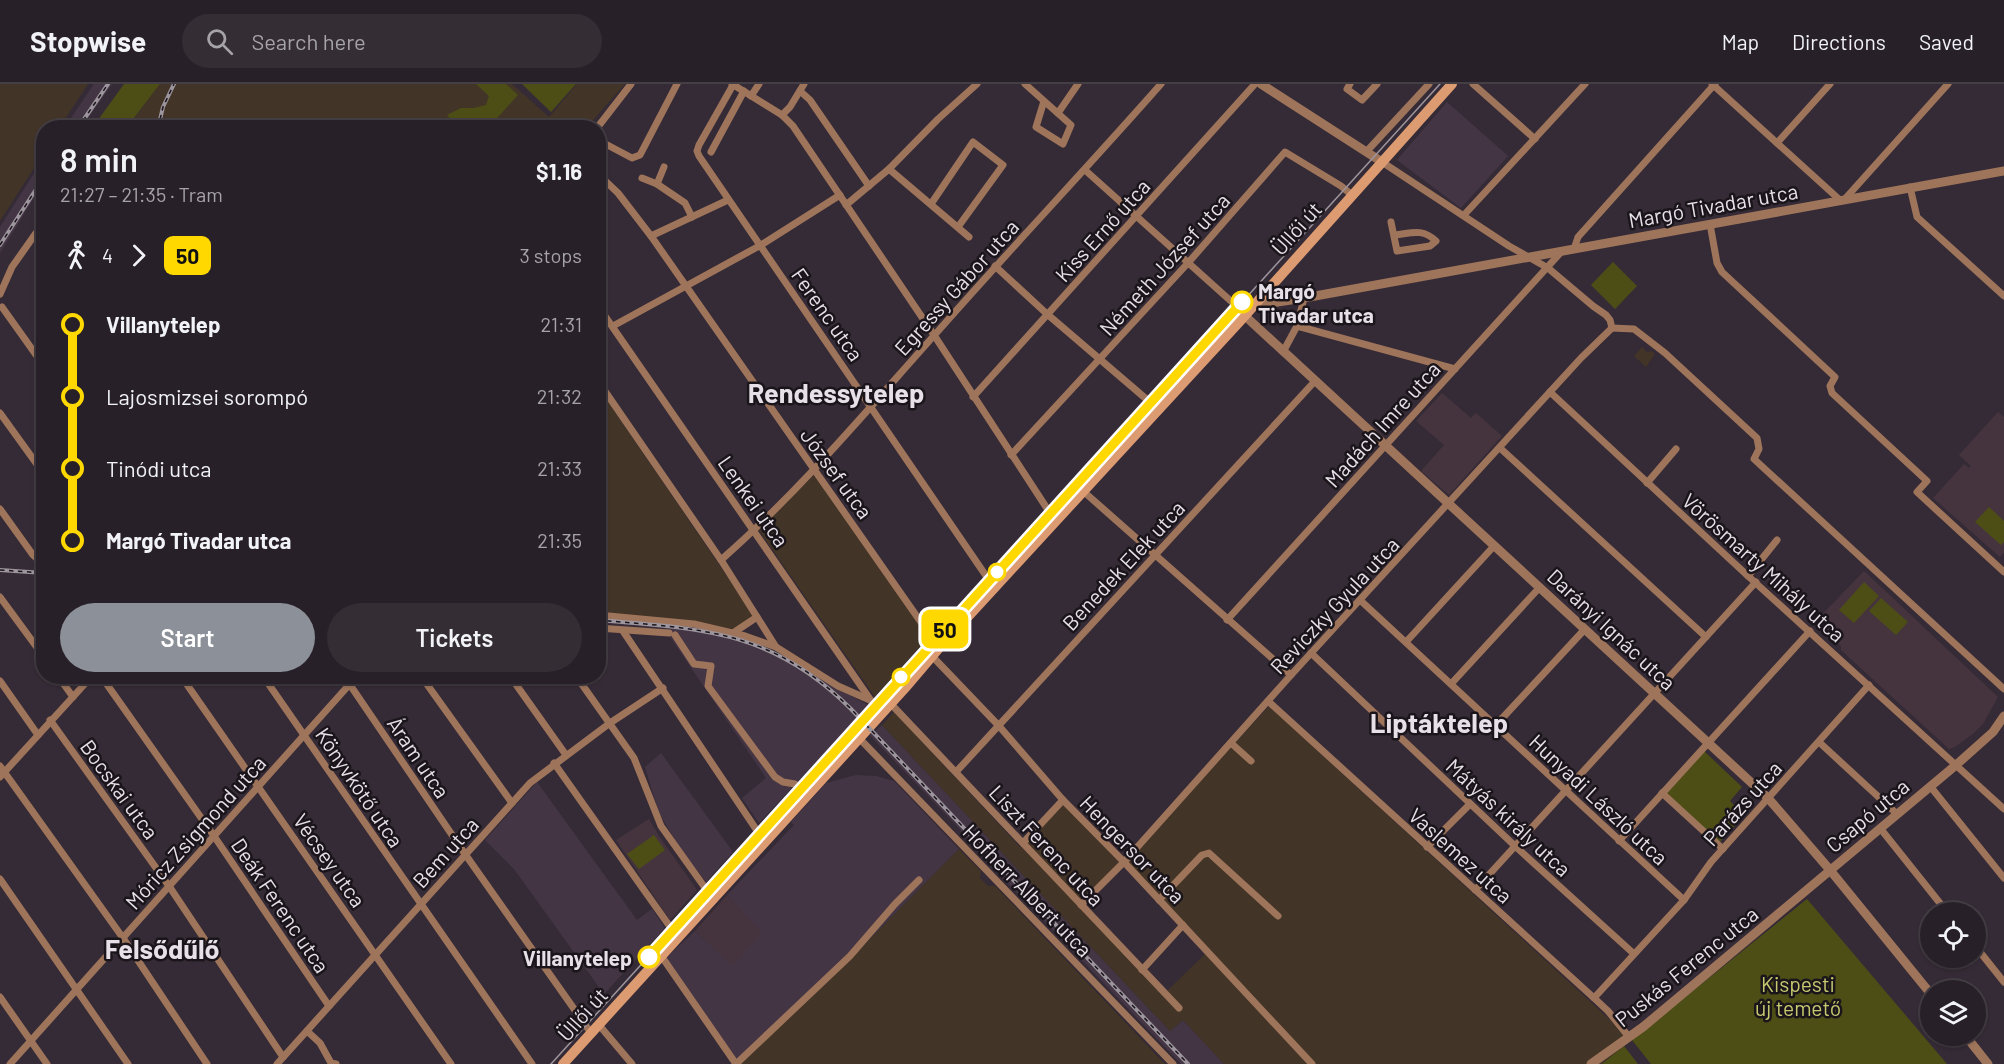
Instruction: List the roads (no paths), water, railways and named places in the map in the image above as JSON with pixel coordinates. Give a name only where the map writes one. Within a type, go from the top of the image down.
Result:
[{"type":"main road","name":"Üllői út","points":[[563,1064],[1452,84]]},
{"type":"street","points":[[603,120],[631,84]]},
{"type":"street","points":[[606,145],[625,156],[632,158],[640,155],[677,84]]},
{"type":"street","points":[[752,96],[759,84]]},
{"type":"street","points":[[846,205],[889,169],[938,119],[977,84]]},
{"type":"street","points":[[1025,84],[1071,125],[1064,144],[1036,127],[1044,101]]},
{"type":"street","points":[[1034,93],[1041,84]]},
{"type":"street","points":[[1058,113],[1078,84]]},
{"type":"street","name":"Egressy Gábor utca","points":[[721,560],[754,531],[815,470],[995,266],[1085,171],[1161,84]]},
{"type":"street","name":"Kiss Ernő utca","points":[[974,398],[1255,84]]},
{"type":"street","points":[[1261,84],[1548,268],[1606,315],[1612,328],[1634,329],[1668,356],[1756,438],[1759,449],[1754,459],[1760,465],[2004,689]]},
{"type":"street","points":[[1350,84],[1347,89],[1362,100],[1377,84]]},
{"type":"street","points":[[1367,151],[1429,84]]},
{"type":"street","points":[[1473,84],[1535,139]]},
{"type":"street","points":[[1464,215],[1585,84]]},
{"type":"street","points":[[1574,249],[1578,237],[1713,84],[1843,200],[1948,84]]},
{"type":"street","points":[[1777,143],[1830,84]]},
{"type":"street","points":[[732,85],[782,115],[793,126],[934,335],[1048,510],[1058,519]]},
{"type":"street","name":"Ferenc utca","points":[[732,85],[697,151],[728,200],[872,406],[995,589]]},
{"type":"street","points":[[782,115],[790,107],[802,87],[868,186]]},
{"type":"street","points":[[711,152],[744,91]]},
{"type":"street","points":[[931,204],[973,142],[1003,165],[958,227]]},
{"type":"street","name":"Németh József utca","points":[[1011,455],[1188,263],[1285,152],[1352,195]]},
{"type":"street","points":[[657,184],[664,167]]},
{"type":"street","points":[[889,169],[969,237]]},
{"type":"street","points":[[1085,171],[1188,263],[1248,311]]},
{"type":"street","name":"Margó Tivadar utca","points":[[1248,311],[1270,304],[2004,171]]},
{"type":"street","points":[[642,178],[657,184],[685,203],[692,217]]},
{"type":"street","name":"József utca","points":[[606,182],[618,193],[651,236],[815,470],[935,652]]},
{"type":"street","points":[[1910,187],[1917,217],[2004,296]]},
{"type":"street","points":[[613,326],[761,245],[840,195]]},
{"type":"street","points":[[651,236],[728,200]]},
{"type":"street","points":[[1391,222],[1397,251],[1430,246],[1436,241],[1422,232],[1395,235]]},
{"type":"street","points":[[1710,224],[1717,263],[1722,272],[1835,377],[1830,386],[1832,393],[1927,481],[1917,492],[2004,572]]},
{"type":"street","points":[[0,294],[12,267],[36,233]]},
{"type":"street","name":"Madách Imre utca","points":[[1227,620],[1562,251]]},
{"type":"street","points":[[995,266],[1158,409]]},
{"type":"street","points":[[1262,294],[1270,304]]},
{"type":"street","points":[[1283,352],[1297,326],[1304,298]]},
{"type":"street","points":[[2,307],[36,355]]},
{"type":"street","name":"Darányi Ignác utca","points":[[1248,311],[1283,352],[1768,798],[1920,981]]},
{"type":"street","name":"Lenkei utca","points":[[606,317],[872,702],[887,708]]},
{"type":"street","points":[[1297,326],[1455,369]]},
{"type":"street","name":"Reviczky Gyula utca","points":[[1081,905],[1124,862],[1311,653],[1550,392],[1612,328]]},
{"type":"street","name":"Benedek Elek utca","points":[[956,772],[1315,381]]},
{"type":"street","name":"Vörösmarty Mihály utca","points":[[1550,392],[1748,576],[2004,808]]},
{"type":"street","points":[[606,393],[721,560],[776,647]]},
{"type":"street","points":[[0,413],[36,463]]},
{"type":"street","points":[[1500,448],[1706,637]]},
{"type":"street","points":[[1647,483],[1677,449]]},
{"type":"street","points":[[1083,491],[1291,675]]},
{"type":"street","points":[[0,509],[36,556]]},
{"type":"street","points":[[1748,576],[1777,540]]},
{"type":"street","points":[[1406,642],[1494,546]]},
{"type":"street","points":[[1475,890],[1756,582]]},
{"type":"street","points":[[1451,684],[1540,587]]},
{"type":"street","points":[[0,597],[36,646]]},
{"type":"street","name":"Hunyadi László utca","points":[[1360,600],[1683,900]]},
{"type":"street","points":[[606,616],[694,624],[733,633],[776,647],[838,686],[872,702]]},
{"type":"street","points":[[733,633],[757,617]]},
{"type":"street","points":[[606,629],[672,634],[694,663],[711,666],[708,686],[775,777],[783,782],[795,784],[810,794]]},
{"type":"street","points":[[1495,726],[1585,629]]},
{"type":"street","points":[[623,631],[764,842]]},
{"type":"street","points":[[1619,841],[1810,632]]},
{"type":"street","name":"Hengersor utca","points":[[935,652],[1063,800],[1124,862],[1312,1064]]},
{"type":"street","name":"Mátyás király utca","points":[[1311,653],[1515,846],[1633,953]]},
{"type":"street","points":[[0,681],[38,735]]},
{"type":"street","points":[[64,684],[73,697]]},
{"type":"street","points":[[85,684],[1,772],[123,938],[207,1064]]},
{"type":"street","name":"Deák Ferenc utca","points":[[107,684],[214,836],[329,1006]]},
{"type":"street","name":"Vécsey utca","points":[[187,684],[451,1064]]},
{"type":"street","name":"Könyvkötő utca","points":[[269,684],[532,1064]]},
{"type":"street","name":"Móricz Zsigmond utca","points":[[10,1064],[350,684]]},
{"type":"street","name":"Áram utca","points":[[350,684],[465,854],[595,1029],[632,1064]]},
{"type":"street","points":[[427,684],[512,803]]},
{"type":"street","points":[[516,684],[566,755]]},
{"type":"street","points":[[582,684],[634,758],[661,826],[713,899]]},
{"type":"street","name":"Parázs utca","points":[[1594,998],[1683,900],[1723,849],[1869,685]]},
{"type":"street","name":"Bem utca","points":[[277,1064],[536,777],[663,688]]},
{"type":"street","name":"Vaslemez utca","points":[[1268,701],[1608,1011],[1629,1037]]},
{"type":"street","name":"Liszt Ferenc utca","points":[[887,708],[956,772],[1179,1008]]},
{"type":"street","name":"Csapó utca","points":[[1802,893],[1956,765],[1993,732],[2004,716]]},
{"type":"street","name":"Bocskai utca","points":[[50,720],[169,886],[283,1057]]},
{"type":"street","name":"Hofherr Albert utca","points":[[860,739],[1173,1064]]},
{"type":"street","points":[[1819,742],[1897,814]]},
{"type":"street","points":[[1231,743],[1251,761]]},
{"type":"street","points":[[554,763],[678,938]]},
{"type":"street","points":[[1930,786],[2004,878]]},
{"type":"street","points":[[1662,793],[1723,849]]},
{"type":"street","points":[[1023,843],[1063,800]]},
{"type":"street","points":[[1427,846],[1470,804]]},
{"type":"street","points":[[1880,828],[1939,902]]},
{"type":"street","points":[[1159,900],[1202,855],[1209,854],[1278,916]]},
{"type":"street","points":[[0,879],[128,1064]]},
{"type":"street","points":[[662,957],[736,1064],[850,956],[919,880]]},
{"type":"street","name":"Puskás Ferenc utca","points":[[1591,1064],[1629,1037],[1802,893]]},
{"type":"street","points":[[1142,970],[1183,925]]},
{"type":"street","points":[[1986,960],[2004,982]]},
{"type":"street","points":[[0,997],[47,1064]]},
{"type":"street","points":[[308,1031],[320,1043],[331,1063],[336,1064]]},
{"type":"street","points":[[1974,1046],[1988,1064]]},
{"type":"tram line","points":[[551,1064],[1440,84]]},
{"type":"tram line","name":"50","points":[[649,957],[1242,302]]},
{"type":"railway","points":[[83,120],[108,84]]},
{"type":"railway","points":[[160,120],[163,107],[174,84]]},
{"type":"railway","points":[[0,245],[36,189]]},
{"type":"railway","points":[[0,570],[36,572]]},
{"type":"railway","points":[[606,621],[703,631],[734,638],[764,648],[793,663],[822,683],[851,709],[1188,1064]]},
{"type":"place","name":"Margó Tivadar utca","points":[[1242,302]]},
{"type":"place","name":"Villanytelep","points":[[649,957]]},
{"type":"district","name":"Rendessytelep","points":[[836,392]]},
{"type":"district","name":"Liptáktelep","points":[[1439,722]]},
{"type":"district","name":"Felsődűlő","points":[[162,948]]},
{"type":"park label","name":"Kispesti új temető","points":[[1798,995]]}]
